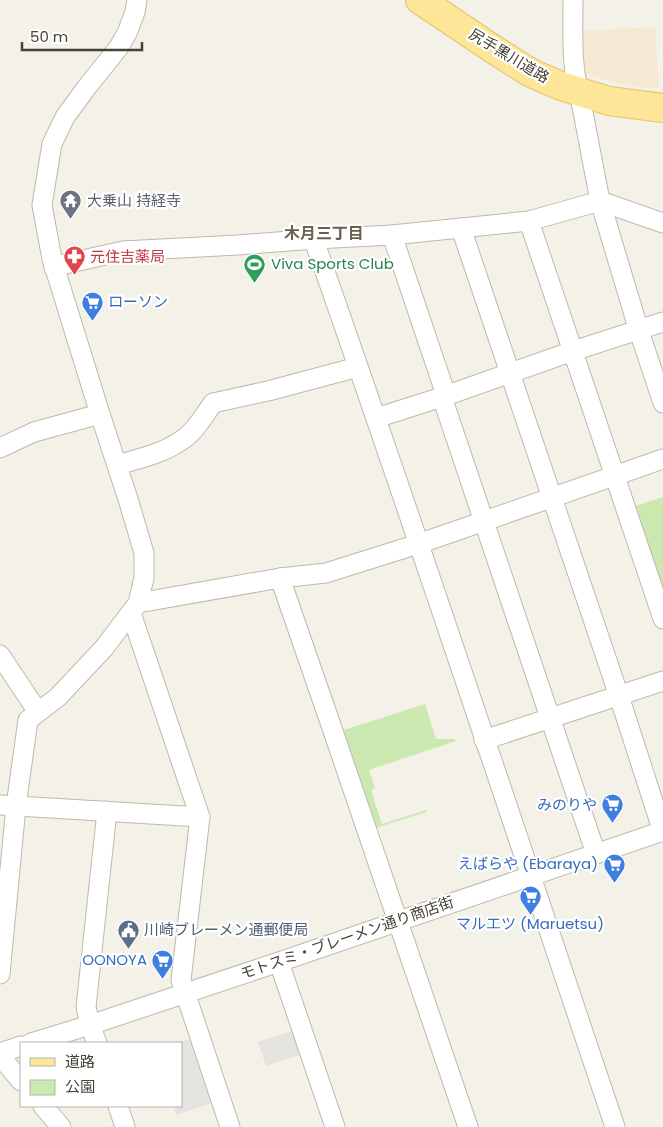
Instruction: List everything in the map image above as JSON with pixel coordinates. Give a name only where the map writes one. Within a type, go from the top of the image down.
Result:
[{"type":"main road","name":"尻手黒川道路","points":[[420,0],[531,73],[561,86],[663,98]]},
{"type":"main road","name":"尻手黒川道路","points":[[437,0],[520,56],[577,87],[609,101],[663,108]]},
{"type":"street","points":[[0,974],[8,805],[28,720],[58,697],[104,648],[134,608],[144,578],[144,553],[54,268],[42,205],[52,144],[65,117],[119,47],[135,12],[137,0]]},
{"type":"street","points":[[573,0],[574,59],[577,87],[600,201],[638,330],[662,395]]},
{"type":"street","points":[[54,268],[123,251],[238,245],[315,238],[392,235],[529,221],[600,201],[663,223]]},
{"type":"street","points":[[529,221],[663,619]]},
{"type":"street","points":[[461,228],[663,831]]},
{"type":"street","points":[[392,235],[483,521],[596,854]]},
{"type":"street","points":[[315,238],[316,246],[376,418],[615,1127]]},
{"type":"street","points":[[376,418],[663,322]]},
{"type":"street","points":[[117,465],[165,450],[188,436],[213,402],[268,391],[358,367]]},
{"type":"street","points":[[0,448],[34,432],[100,414]]},
{"type":"street","points":[[134,608],[280,578],[326,573],[418,544],[663,459]]},
{"type":"street","points":[[280,578],[468,1127]]},
{"type":"street","points":[[134,608],[200,817],[181,980],[230,1127]]},
{"type":"street","points":[[0,655],[38,712]]},
{"type":"street","points":[[484,740],[663,681]]},
{"type":"street","points":[[8,805],[200,817]]},
{"type":"street","points":[[97,1042],[86,1007],[107,811]]},
{"type":"street","name":"モトスミ・ブレーメン通り商店街","points":[[34,1042],[279,962],[663,831]]},
{"type":"street","points":[[279,962],[335,1127]]},
{"type":"street","points":[[0,1053],[20,1046]]},
{"type":"street","points":[[0,1060],[6,1063],[20,1080]]},
{"type":"street","points":[[43,1107],[61,1127]]},
{"type":"street","points":[[118,1107],[125,1127]]},
{"type":"shaded area","points":[[655,27],[659,88],[611,82],[581,72],[578,31]]},
{"type":"shaded area","points":[[295,1030],[303,1054],[266,1066],[258,1042]]},
{"type":"shaded area","points":[[194,1038],[215,1102],[176,1115],[173,1107],[182,1107],[182,1042],[178,1042]]},
{"type":"green space","points":[[663,497],[663,600],[632,507]]},
{"type":"green space","points":[[425,704],[436,739],[454,739],[456,741],[369,770],[375,788],[371,790],[382,824],[426,810],[427,812],[375,828],[344,730]]},
{"type":"place","name":"大乗山 持経寺","points":[[71,220]]},
{"type":"place","name":"元住吉薬局","points":[[74,276]]},
{"type":"place","name":"Viva Sports Club","points":[[255,283]]},
{"type":"place","name":"ローソン","points":[[92,321]]},
{"type":"place","name":"みのりや","points":[[613,824]]},
{"type":"place","name":"えばらや (Ebaraya)","points":[[614,883]]},
{"type":"place","name":"マルエツ (Maruetsu)","points":[[530,915]]},
{"type":"place","name":"川崎ブレーメン通郵便局","points":[[128,949]]},
{"type":"place","name":"OONOYA","points":[[163,979]]},
{"type":"district","name":"木月三丁目","points":[[324,233]]}]
